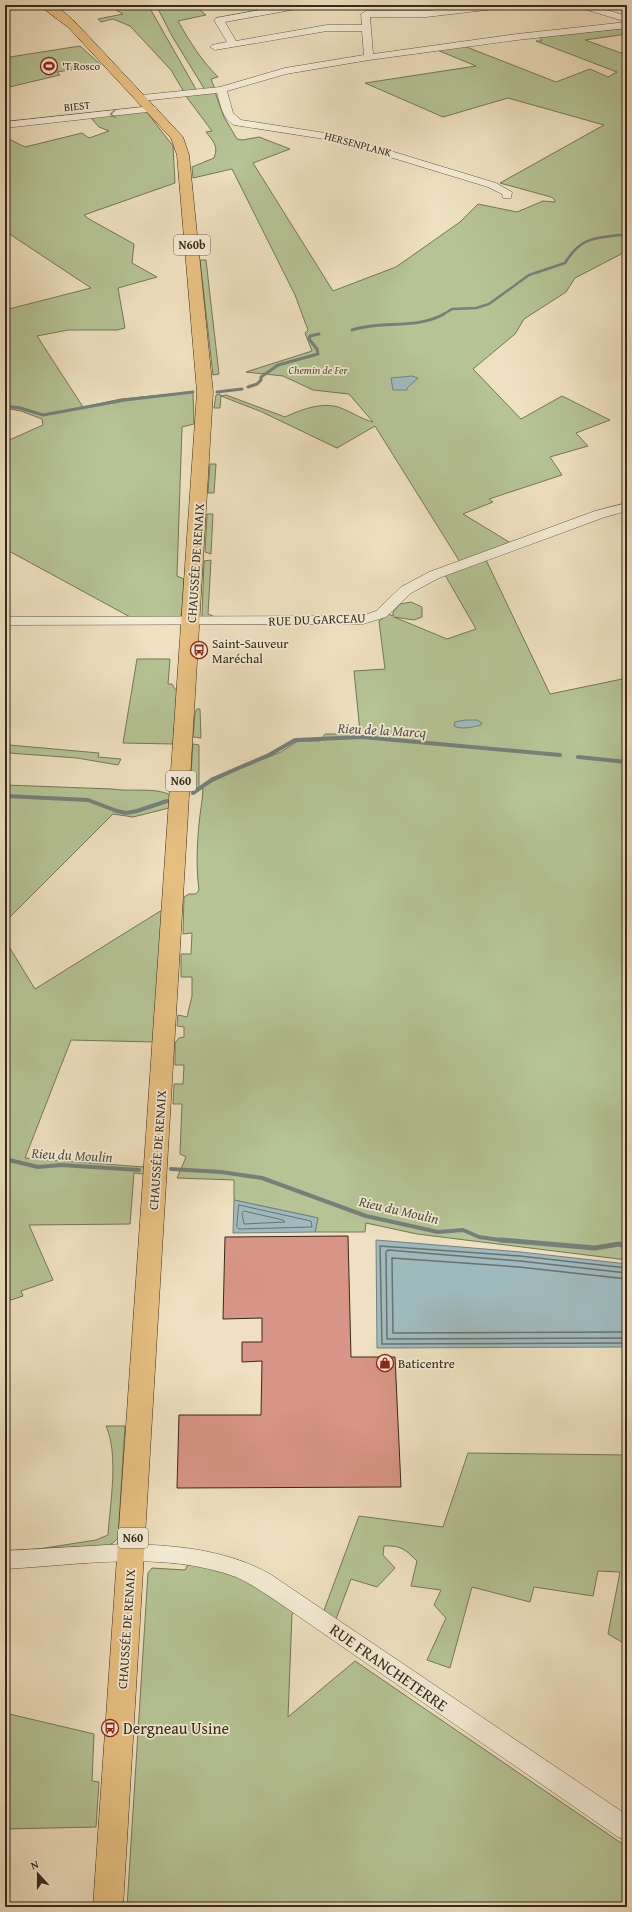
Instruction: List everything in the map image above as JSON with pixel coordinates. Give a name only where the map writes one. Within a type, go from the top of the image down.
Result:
[{"type":"main road","name":"N60b","points":[[45,5],[61,15],[73,26],[177,137],[183,155],[205,392]]},
{"type":"main road","name":"CHAUSSÉE DE RENAIX","points":[[108,1907],[132,1553],[205,392]]},
{"type":"street","points":[[233,44],[219,20],[302,5]]},
{"type":"street","points":[[369,57],[365,10],[426,14],[472,7],[503,5]]},
{"type":"street","points":[[580,5],[627,19]]},
{"type":"street","points":[[142,98],[222,90],[285,72],[369,57],[517,37],[627,25]]},
{"type":"street","points":[[215,47],[327,28],[366,28]]},
{"type":"street","name":"HERSENPLANK","points":[[222,90],[227,113],[231,120],[238,123],[321,134],[352,141],[492,185],[507,192],[507,196]]},
{"type":"street","name":"BIEST","points":[[5,125],[152,109]]},
{"type":"street","name":"RUE DU GARCEAU","points":[[5,621],[344,621],[372,617],[381,614],[406,590],[434,575],[600,514],[627,507]]},
{"type":"street","name":"RUE FRANCHETERRE","points":[[5,1560],[132,1553],[205,1560],[241,1570],[265,1582],[627,1828]]},
{"type":"green space","points":[[108,5],[148,5],[197,91],[184,92],[171,70],[130,26],[113,19],[101,22],[98,19],[123,14]]},
{"type":"green space","points":[[156,5],[194,5],[206,15],[178,21],[206,64],[218,77],[211,79],[215,89],[205,90],[172,36]]},
{"type":"green space","name":"Chemin de Fer","points":[[627,28],[627,34],[585,40],[621,53],[627,51],[627,251],[575,278],[566,292],[524,319],[515,334],[473,369],[521,419],[562,396],[610,420],[576,433],[588,446],[550,457],[562,475],[489,499],[493,502],[463,514],[514,545],[460,562],[375,426],[337,448],[262,412],[221,396],[220,408],[214,408],[216,395],[220,394],[220,396],[226,395],[285,417],[297,412],[325,405],[338,407],[373,422],[349,394],[313,390],[283,376],[246,372],[312,351],[305,333],[308,330],[295,295],[232,169],[193,178],[192,167],[214,158],[216,147],[206,132],[212,131],[185,95],[215,92],[224,117],[237,139],[242,140],[259,137],[290,149],[253,163],[333,291],[396,267],[460,222],[478,204],[517,212],[543,201],[555,202],[555,200],[551,197],[500,183],[604,125],[508,98],[443,117],[365,83],[476,66],[437,50],[464,46],[556,82],[590,69],[608,77],[617,72],[536,41],[542,41],[539,37]]},
{"type":"green space","name":"'T Rosco","points":[[80,46],[101,65],[57,72],[60,75],[5,88],[5,51],[10,57]]},
{"type":"green space","points":[[146,111],[173,146],[175,183],[84,215],[134,244],[132,263],[157,277],[118,288],[125,328],[117,330],[68,330],[37,336],[83,407],[121,399],[193,392],[194,424],[182,427],[177,576],[184,579],[182,613],[180,617],[132,618],[7,550],[5,561],[5,442],[43,425],[42,419],[21,411],[5,408],[5,310],[91,288],[8,233],[5,234],[5,137],[25,147],[82,133],[89,138],[109,131],[99,127],[91,118]]},
{"type":"green space","points":[[200,260],[206,260],[219,374],[213,375]]},
{"type":"green space","points":[[210,464],[216,464],[214,493],[208,493]]},
{"type":"green space","points":[[207,514],[213,514],[211,554],[205,552]]},
{"type":"green space","points":[[211,560],[208,614],[215,617],[206,618],[202,616],[204,561]]},
{"type":"green space","points":[[486,560],[550,694],[627,678],[627,1260],[417,1234],[366,1223],[365,1232],[315,1232],[318,1218],[234,1200],[234,1180],[177,1178],[186,1157],[180,1154],[182,1104],[173,1104],[174,1084],[183,1084],[184,1065],[175,1065],[175,1043],[179,1038],[184,1037],[184,1027],[177,1026],[178,1015],[187,1017],[192,996],[192,977],[181,977],[181,954],[191,954],[192,933],[183,934],[184,897],[189,894],[196,894],[199,890],[197,848],[203,786],[241,768],[281,752],[298,741],[320,741],[325,734],[360,732],[354,671],[385,669],[379,621],[388,614],[393,616],[393,612],[400,604],[411,602],[422,607],[422,617],[414,620],[394,617],[447,639],[476,629],[445,575]]},
{"type":"green space","points":[[137,659],[170,659],[168,684],[172,684],[177,692],[173,744],[123,743]]},
{"type":"green space","points":[[197,709],[200,709],[201,738],[193,737],[195,713]]},
{"type":"green space","points":[[5,742],[10,742],[9,745],[99,753],[98,757],[121,759],[118,765],[77,758],[9,753],[5,755]]},
{"type":"green space","points":[[193,744],[199,745],[199,789],[190,789]]},
{"type":"green space","points":[[5,785],[158,791],[170,795],[169,808],[133,817],[113,814],[5,922]]},
{"type":"green space","points":[[162,910],[154,1042],[71,1040],[25,1158],[144,1167],[144,1174],[134,1173],[130,1224],[29,1225],[53,1280],[21,1291],[23,1296],[5,1302],[5,940],[35,989]]},
{"type":"green space","points":[[106,1426],[125,1426],[118,1538],[113,1543],[102,1548],[32,1550],[96,1540],[108,1535],[113,1465],[110,1438]]},
{"type":"green space","points":[[468,1453],[627,1455],[627,1645],[608,1634],[620,1572],[598,1571],[593,1596],[534,1587],[530,1602],[472,1587],[450,1668],[427,1660],[446,1618],[434,1605],[441,1590],[411,1586],[417,1561],[406,1551],[395,1546],[384,1546],[383,1555],[395,1568],[377,1587],[351,1579],[335,1622],[323,1613],[359,1516],[443,1527]]},
{"type":"green space","points":[[190,1561],[234,1572],[298,1609],[292,1614],[288,1717],[355,1661],[627,1847],[627,1907],[127,1907],[148,1573],[152,1568],[185,1570]]},
{"type":"green space","points":[[5,1713],[94,1734],[92,1781],[99,1782],[96,1827],[5,1829]]},
{"type":"water","points":[[412,376],[418,378],[407,388],[407,390],[393,390],[391,378]]},
{"type":"water","points":[[477,720],[482,723],[481,725],[467,728],[454,726],[455,722]]},
{"type":"water","points":[[234,1200],[318,1218],[315,1232],[233,1233]]},
{"type":"water","points":[[376,1240],[521,1252],[627,1264],[627,1347],[377,1348]]},
{"type":"building","name":"Baticentre","points":[[348,1236],[351,1357],[395,1357],[401,1487],[177,1488],[179,1415],[261,1415],[262,1361],[242,1362],[242,1342],[262,1342],[262,1318],[223,1319],[225,1237]]},
{"type":"waterway","points":[[443,315],[452,309],[476,308],[489,304],[529,275],[565,263],[571,254],[584,243],[599,238],[627,234]]},
{"type":"waterway","points":[[352,330],[363,327],[422,322],[443,315]]},
{"type":"waterway","points":[[248,387],[257,384],[261,380],[261,377],[278,365],[318,354],[317,349],[309,339],[310,336],[319,334]]},
{"type":"waterway","points":[[217,392],[242,389]]},
{"type":"waterway","points":[[5,406],[20,408],[43,415],[125,400],[193,392]]},
{"type":"waterway","name":"Rieu de la Marcq","points":[[193,793],[213,779],[269,755],[295,740],[362,737],[560,755]]},
{"type":"waterway","points":[[578,757],[627,762]]},
{"type":"waterway","name":"Rieu de la Marcq","points":[[5,796],[88,800],[126,813],[167,801]]},
{"type":"waterway","name":"Rieu du Moulin","points":[[5,1159],[38,1167],[61,1165],[139,1170]]},
{"type":"waterway","name":"Rieu du Moulin","points":[[171,1169],[221,1172],[262,1178],[366,1216],[438,1232],[463,1230],[479,1237],[508,1241]]},
{"type":"waterway","name":"Rieu du Moulin","points":[[501,1240],[595,1248],[619,1244],[627,1247]]},
{"type":"place","name":"'T Rosco","points":[[49,66]]},
{"type":"place","name":"Saint-Sauveur Maréchal","points":[[199,650]]},
{"type":"place","name":"Baticentre","points":[[385,1363]]},
{"type":"place","name":"Dergneau Usine","points":[[110,1728]]}]
